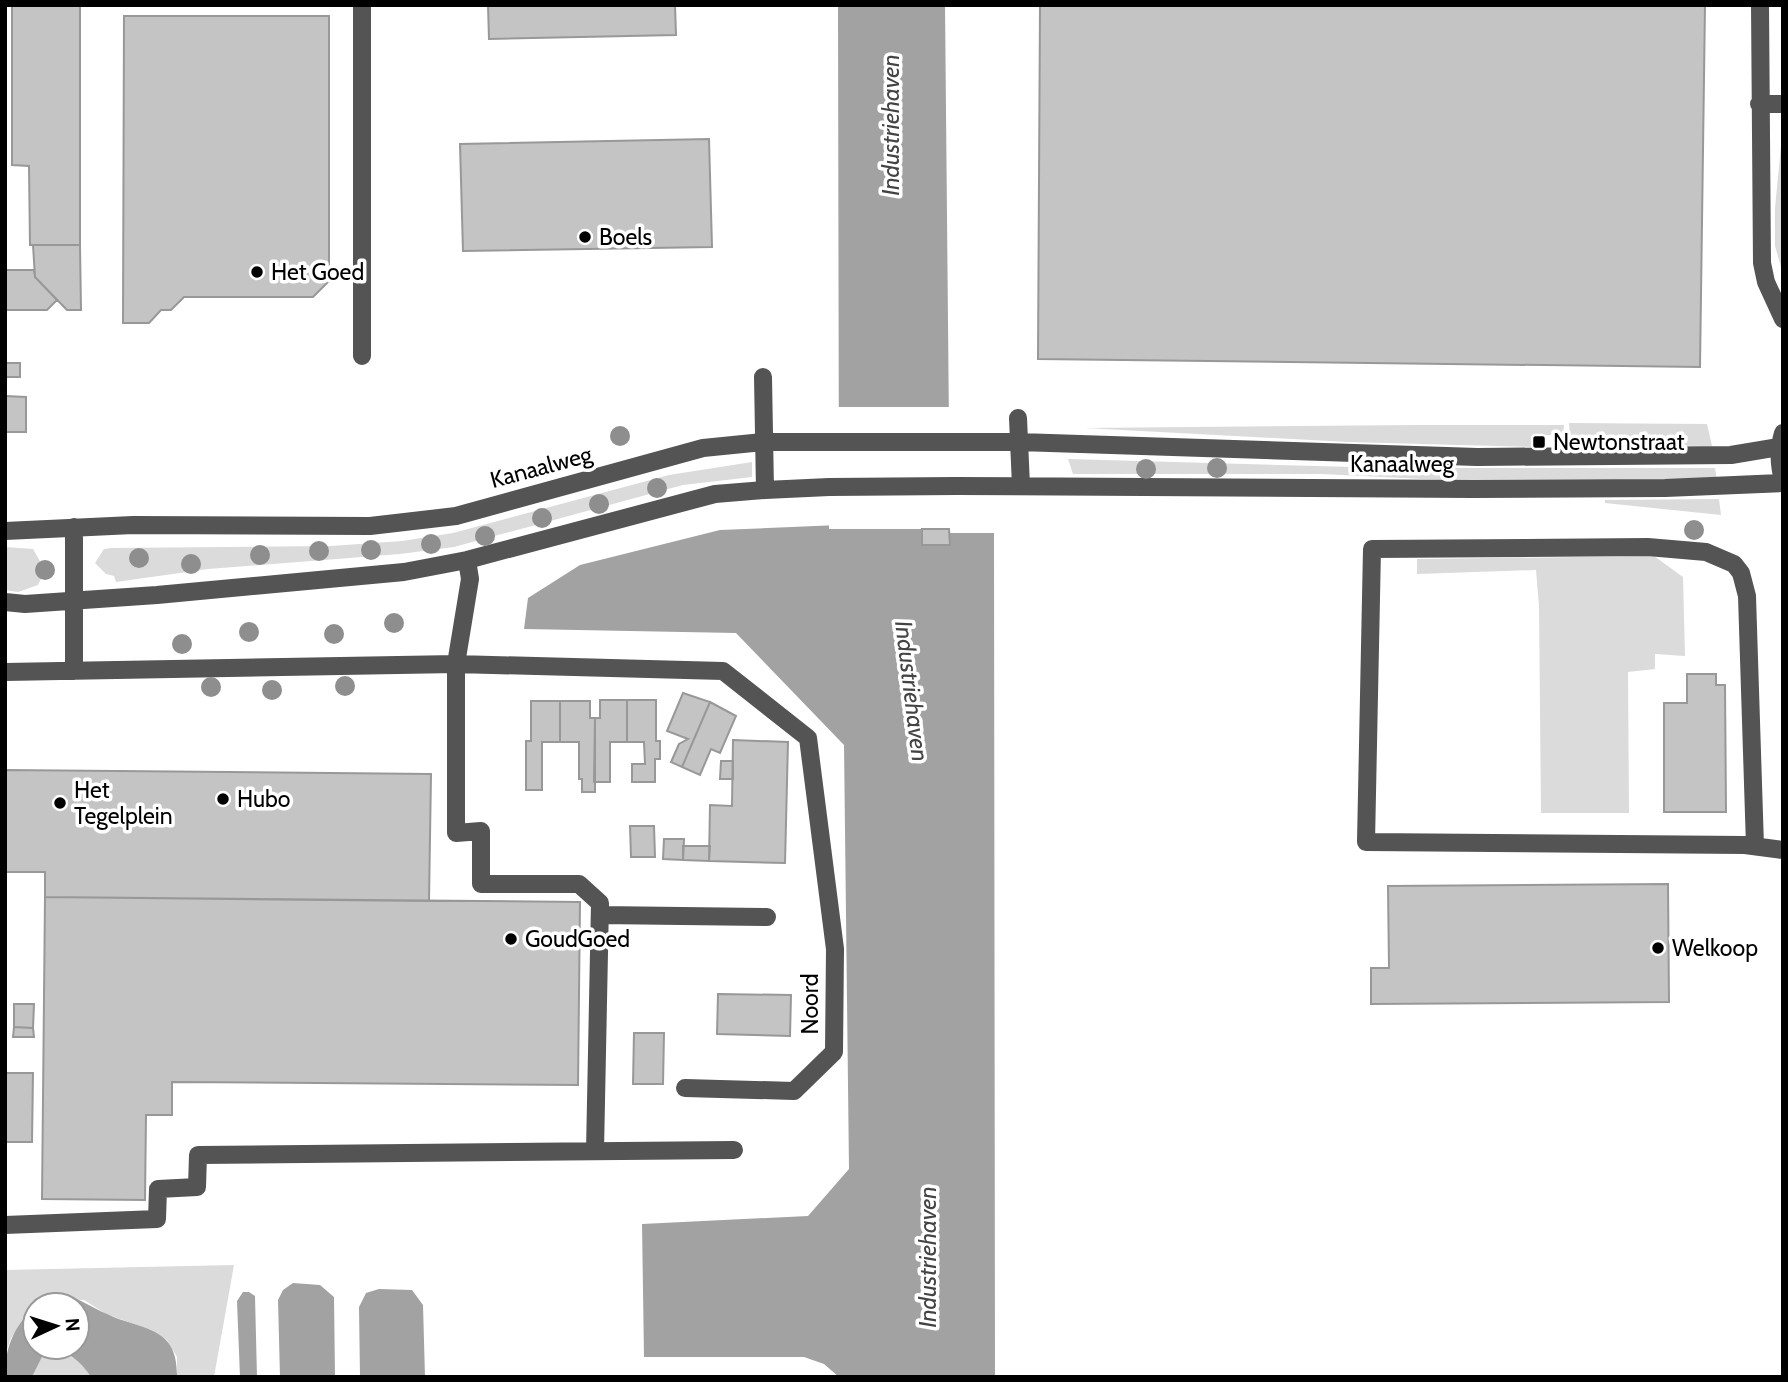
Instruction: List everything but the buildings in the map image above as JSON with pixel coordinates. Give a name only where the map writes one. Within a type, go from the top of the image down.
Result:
[{"type":"street","points":[[362,5],[362,356]]},
{"type":"street","points":[[1759,5],[1762,263],[1766,282],[1783,319]]},
{"type":"street","points":[[1759,104],[1783,104]]},
{"type":"street","points":[[763,377],[765,490]]},
{"type":"street","points":[[1018,418],[1021,486]]},
{"type":"street","points":[[1781,440],[1779,465],[1783,482]]},
{"type":"street","name":"Kanaalweg","points":[[5,531],[133,525],[370,526],[456,516],[703,448],[763,442],[1020,442],[1477,457],[1731,455],[1781,440]]},
{"type":"street","name":"Kanaalweg","points":[[5,601],[25,604],[75,601],[404,572],[467,560],[715,494],[765,490],[956,486],[1665,488],[1783,482]]},
{"type":"street","points":[[74,671],[75,527]]},
{"type":"street","points":[[1755,846],[1748,596],[1741,573],[1734,564],[1706,552],[1648,547],[1372,549],[1366,842],[1755,846],[1783,850]]},
{"type":"street","points":[[467,560],[470,579],[456,664],[456,832],[481,831],[481,884],[579,884],[600,903],[595,1152]]},
{"type":"street","points":[[5,672],[456,664]]},
{"type":"street","name":"Noord","points":[[456,664],[723,671],[807,738],[835,949],[834,1052],[794,1091],[685,1088]]},
{"type":"street","points":[[600,915],[767,917]]},
{"type":"street","points":[[5,1225],[157,1219],[158,1189],[197,1187],[198,1155],[734,1150]]},
{"type":"shaded area","points":[[1783,144],[1783,274],[1775,246],[1775,208]]},
{"type":"shaded area","points":[[1569,423],[1707,424],[1712,446],[1594,445],[1593,435],[1570,435]]},
{"type":"shaded area","points":[[1564,425],[1563,435],[1538,435],[1537,447],[1348,442],[1085,428]]},
{"type":"shaded area","points":[[1068,459],[1389,468],[1715,468],[1717,480],[1504,483],[1322,474],[1073,474]]},
{"type":"shaded area","points":[[752,462],[752,477],[683,485],[454,547],[400,554],[208,569],[116,582],[114,576],[106,574],[95,563],[104,549],[111,548],[331,546],[402,541],[453,533],[669,475]]},
{"type":"shaded area","points":[[1719,499],[1721,515],[1605,503],[1605,500]]},
{"type":"shaded area","points":[[5,547],[33,549],[45,570],[38,585],[18,592],[5,590]]},
{"type":"shaded area","points":[[1654,556],[1683,577],[1685,656],[1655,654],[1655,669],[1628,672],[1629,813],[1541,813],[1539,606],[1536,570],[1417,574],[1417,559]]},
{"type":"shaded area","points":[[234,1265],[214,1377],[177,1377],[177,1357],[167,1340],[154,1331],[106,1314],[91,1304],[91,1291],[21,1291],[21,1324],[11,1338],[5,1355],[5,1270]]},
{"type":"shaded area","points":[[40,1361],[81,1361],[91,1377],[32,1377]]},
{"type":"water","name":"Industriehaven","points":[[838,5],[945,5],[950,533],[994,533],[995,1377],[839,1377],[824,1364],[804,1357],[644,1357],[642,1224],[808,1216],[849,1169],[844,745],[736,633],[524,629],[528,598],[580,565],[720,530],[839,525]]},
{"type":"water","points":[[293,1283],[320,1285],[334,1297],[335,1377],[280,1377],[278,1300],[283,1290]]},
{"type":"water","points":[[379,1289],[412,1290],[423,1305],[425,1377],[360,1377],[359,1307],[366,1293]]},
{"type":"water","points":[[243,1292],[255,1296],[257,1377],[240,1377],[237,1301]]},
{"type":"water","points":[[91,1306],[156,1332],[165,1339],[176,1360],[177,1377],[91,1377],[77,1361],[91,1361]]},
{"type":"water","points":[[21,1322],[21,1361],[40,1361],[32,1377],[5,1377],[9,1347]]},
{"type":"pier","points":[[836,407],[951,407],[954,529],[829,529],[829,522],[836,522]]},
{"type":"place","name":"Boels","points":[[585,237]]},
{"type":"place","name":"Het Goed","points":[[257,272]]},
{"type":"place","name":"Newtonstraat","points":[[1539,442]]},
{"type":"place","name":"Hubo","points":[[223,799]]},
{"type":"place","name":"Het Tegelplein","points":[[60,803]]},
{"type":"place","name":"GoudGoed","points":[[511,939]]},
{"type":"place","name":"Welkoop","points":[[1658,948]]}]
